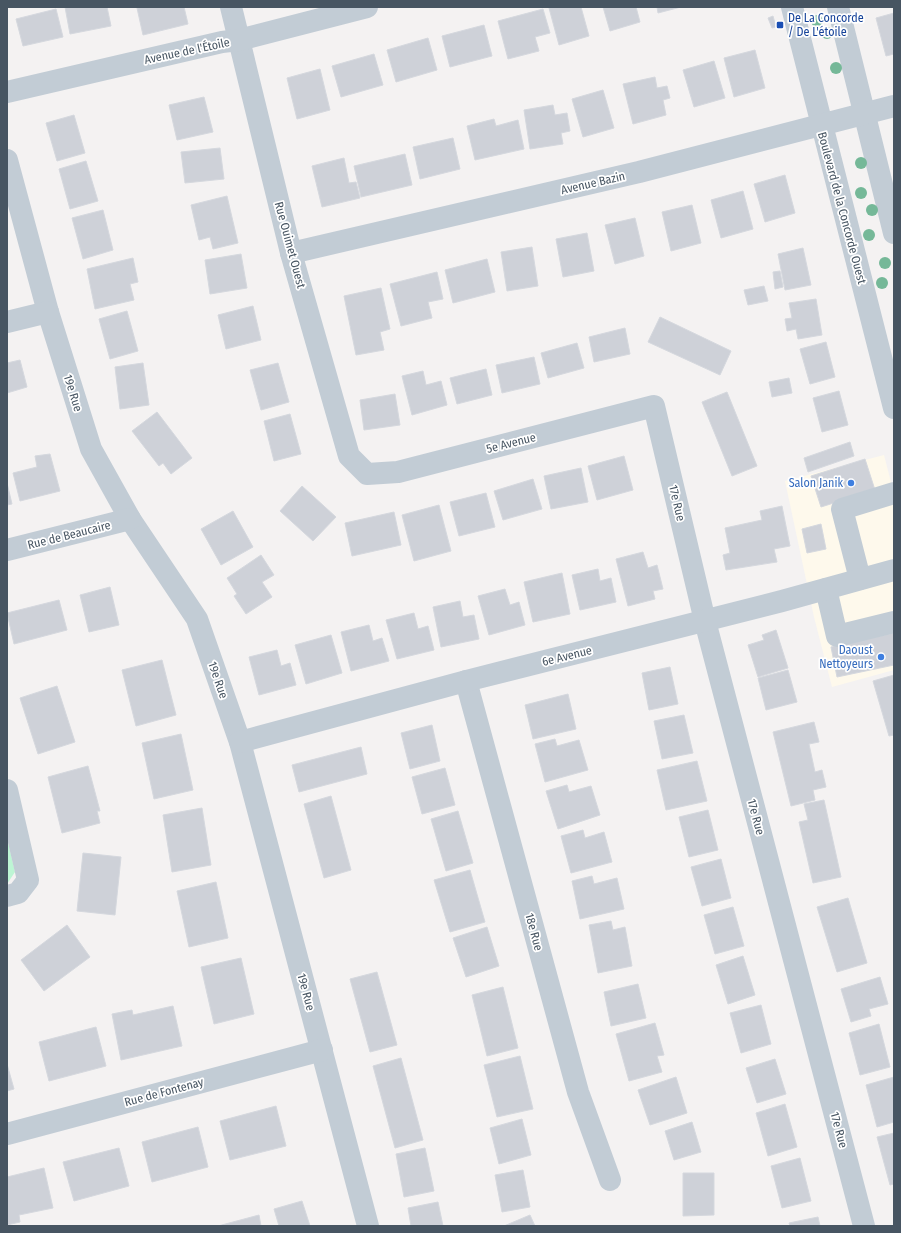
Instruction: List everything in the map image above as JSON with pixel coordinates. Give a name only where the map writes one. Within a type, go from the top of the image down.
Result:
[{"type":"street","name":"Rue Ouimet Ouest","points":[[231,7],[292,253],[349,456],[368,474]]},
{"type":"street","name":"Avenue de l'Étoile","points":[[7,92],[222,42],[239,40],[367,7]]},
{"type":"street","name":"Boulevard de la Concorde Ouest","points":[[792,7],[821,126],[894,408]]},
{"type":"street","points":[[838,7],[894,233]]},
{"type":"street","name":"Avenue Bazin","points":[[292,253],[638,172],[894,106]]},
{"type":"street","name":"19e Rue","points":[[7,160],[48,312],[91,449],[130,519],[197,619],[240,742],[368,1226]]},
{"type":"street","points":[[7,322],[48,312]]},
{"type":"street","name":"5e Avenue","points":[[368,474],[398,472],[654,406]]},
{"type":"street","name":"17e Rue","points":[[654,406],[705,621],[864,1226]]},
{"type":"street","points":[[860,579],[842,509],[894,493]]},
{"type":"street","name":"Rue de Beaucaire","points":[[7,550],[130,519]]},
{"type":"street","name":"6e Avenue","points":[[240,742],[466,681],[705,621],[894,570]]},
{"type":"street","points":[[826,588],[837,636],[894,622]]},
{"type":"street","name":"18e Rue","points":[[466,681],[578,1092],[610,1180]]},
{"type":"street","points":[[7,896],[18,893],[28,880],[8,797]]},
{"type":"street","name":"Rue de Fontenay","points":[[7,1134],[322,1050]]},
{"type":"shaded area","points":[[884,455],[894,494],[894,670],[832,687],[814,617],[785,481]]},
{"type":"green space","points":[[7,838],[15,872],[7,884]]},
{"type":"building","points":[[65,7],[107,7],[111,26],[70,34]]},
{"type":"building","points":[[184,7],[188,24],[143,35],[137,8]]},
{"type":"building","points":[[581,7],[589,36],[559,45],[549,8]]},
{"type":"building","points":[[603,7],[636,7],[640,22],[610,31]]},
{"type":"building","points":[[657,7],[681,7],[658,13]]},
{"type":"building","points":[[56,9],[63,37],[23,46],[16,19]]},
{"type":"building","points":[[543,9],[550,33],[535,37],[539,51],[508,59],[498,21]]},
{"type":"building","points":[[894,13],[894,54],[886,56],[876,18]]},
{"type":"building","points":[[773,16],[776,27],[772,28],[768,18]]},
{"type":"building","points":[[484,25],[492,56],[450,67],[442,36]]},
{"type":"building","points":[[428,38],[437,70],[396,82],[387,50]]},
{"type":"building","points":[[755,50],[765,88],[734,97],[724,58]]},
{"type":"building","points":[[374,54],[383,85],[341,97],[332,66]]},
{"type":"building","points":[[714,61],[725,98],[694,107],[683,70]]},
{"type":"building","points":[[320,69],[330,110],[297,119],[287,78]]},
{"type":"building","points":[[655,77],[657,88],[667,86],[670,98],[663,100],[666,115],[633,124],[623,84]]},
{"type":"building","points":[[603,90],[614,128],[583,137],[572,99]]},
{"type":"building","points":[[204,97],[213,132],[177,140],[169,105]]},
{"type":"building","points":[[553,105],[555,115],[567,113],[570,131],[561,133],[563,144],[530,149],[524,110]]},
{"type":"building","points":[[74,115],[85,153],[57,161],[46,123]]},
{"type":"building","points":[[494,119],[496,126],[518,120],[524,149],[475,160],[467,126]]},
{"type":"building","points":[[453,138],[460,169],[420,179],[413,147]]},
{"type":"building","points":[[220,148],[224,179],[185,183],[181,152]]},
{"type":"building","points":[[405,154],[412,185],[361,197],[354,166]]},
{"type":"building","points":[[344,158],[349,183],[356,182],[360,198],[322,207],[312,166]]},
{"type":"building","points":[[86,161],[98,201],[70,209],[59,169]]},
{"type":"building","points":[[785,175],[795,213],[765,222],[754,184]]},
{"type":"building","points":[[743,191],[753,229],[721,238],[711,200]]},
{"type":"building","points":[[227,196],[238,243],[213,249],[210,237],[199,240],[191,205]]},
{"type":"building","points":[[692,205],[701,243],[671,251],[662,212]]},
{"type":"building","points":[[103,210],[113,250],[83,259],[72,218]]},
{"type":"building","points":[[635,218],[644,256],[615,264],[605,225]]},
{"type":"building","points":[[587,233],[594,271],[563,277],[556,239]]},
{"type":"building","points":[[532,247],[538,286],[507,291],[501,252]]},
{"type":"building","points":[[803,248],[811,285],[785,290],[778,254]]},
{"type":"building","points":[[241,254],[247,288],[210,294],[205,260]]},
{"type":"building","points":[[133,258],[138,282],[130,284],[134,300],[95,309],[87,269]]},
{"type":"building","points":[[487,259],[495,292],[453,303],[445,270]]},
{"type":"building","points":[[780,271],[783,287],[775,289],[773,272]]},
{"type":"building","points":[[437,272],[443,299],[428,302],[432,318],[401,326],[390,284]]},
{"type":"building","points":[[764,286],[768,301],[748,305],[744,290]]},
{"type":"building","points":[[381,288],[390,329],[380,332],[384,350],[356,355],[344,296]]},
{"type":"building","points":[[816,299],[822,335],[798,339],[796,329],[787,331],[785,319],[792,318],[789,303]]},
{"type":"building","points":[[253,306],[261,340],[226,349],[218,315]]},
{"type":"building","points":[[127,311],[138,351],[110,359],[99,319]]},
{"type":"building","points":[[660,317],[731,351],[720,375],[648,342]]},
{"type":"building","points":[[625,328],[630,354],[594,362],[589,337]]},
{"type":"building","points":[[826,342],[835,377],[810,384],[800,349]]},
{"type":"building","points":[[577,343],[584,368],[548,378],[541,353]]},
{"type":"building","points":[[534,357],[540,384],[502,393],[496,365]]},
{"type":"building","points":[[20,360],[27,387],[7,393],[7,363]]},
{"type":"building","points":[[143,363],[149,405],[120,409],[115,367]]},
{"type":"building","points":[[278,363],[289,402],[261,410],[250,370]]},
{"type":"building","points":[[486,369],[492,395],[457,404],[450,378]]},
{"type":"building","points":[[423,371],[426,385],[441,381],[447,405],[412,415],[402,376]]},
{"type":"building","points":[[789,378],[792,393],[772,397],[769,382]]},
{"type":"building","points":[[839,391],[848,425],[822,432],[813,398]]},
{"type":"building","points":[[727,392],[757,466],[732,476],[702,402]]},
{"type":"building","points":[[395,394],[400,425],[364,430],[360,400]]},
{"type":"building","points":[[157,412],[192,458],[171,474],[163,463],[159,466],[132,431]]},
{"type":"building","points":[[290,414],[301,454],[274,461],[264,421]]},
{"type":"building","points":[[850,442],[854,456],[808,472],[804,458]]},
{"type":"building","points":[[50,454],[60,491],[20,501],[13,473],[37,467],[35,456]]},
{"type":"building","points":[[624,456],[633,490],[597,500],[588,466]]},
{"type":"building","points":[[865,459],[875,490],[821,507],[811,476]]},
{"type":"building","points":[[581,468],[588,502],[551,509],[544,476]]},
{"type":"building","points":[[533,479],[542,509],[503,520],[494,491]]},
{"type":"building","points":[[7,483],[12,504],[7,505]]},
{"type":"building","points":[[302,486],[336,517],[313,541],[280,511]]},
{"type":"building","points":[[486,493],[495,527],[459,536],[450,502]]},
{"type":"building","points":[[439,505],[451,551],[414,561],[402,515]]},
{"type":"building","points":[[782,506],[790,546],[774,549],[777,562],[726,570],[723,555],[730,553],[725,528],[762,520],[760,511]]},
{"type":"building","points":[[233,511],[253,547],[221,565],[201,529]]},
{"type":"building","points":[[394,512],[401,545],[352,556],[345,523]]},
{"type":"building","points":[[821,524],[826,549],[807,553],[802,529]]},
{"type":"building","points":[[643,552],[648,568],[657,565],[663,589],[653,591],[655,599],[628,606],[616,559]]},
{"type":"building","points":[[261,555],[274,575],[262,582],[272,597],[246,614],[234,596],[237,594],[227,578]]},
{"type":"building","points":[[598,569],[600,581],[611,578],[616,602],[580,610],[572,575]]},
{"type":"building","points":[[562,573],[570,614],[533,622],[524,582]]},
{"type":"building","points":[[110,587],[119,625],[89,632],[80,595]]},
{"type":"building","points":[[505,589],[510,605],[519,602],[525,625],[489,635],[478,596]]},
{"type":"building","points":[[59,600],[67,630],[14,644],[7,613]]},
{"type":"building","points":[[460,601],[463,617],[474,615],[479,639],[441,647],[433,607]]},
{"type":"building","points":[[414,613],[418,629],[428,626],[434,650],[397,659],[386,620]]},
{"type":"building","points":[[369,625],[373,641],[382,638],[389,661],[351,671],[341,632]]},
{"type":"building","points":[[776,630],[788,668],[758,677],[748,645],[764,640],[762,635]]},
{"type":"building","points":[[894,633],[894,665],[837,677],[831,647]]},
{"type":"building","points":[[331,635],[342,673],[306,684],[295,645]]},
{"type":"building","points":[[277,650],[281,666],[290,663],[296,685],[259,695],[249,657]]},
{"type":"building","points":[[162,660],[176,715],[136,726],[122,670]]},
{"type":"building","points":[[670,667],[678,704],[649,710],[642,673]]},
{"type":"building","points":[[788,670],[797,702],[766,710],[758,678]]},
{"type":"building","points":[[894,675],[894,735],[889,736],[873,681]]},
{"type":"building","points":[[57,686],[75,742],[38,754],[20,698]]},
{"type":"building","points":[[568,694],[576,729],[533,739],[525,705]]},
{"type":"building","points":[[684,715],[693,753],[662,759],[654,721]]},
{"type":"building","points":[[814,722],[819,742],[809,744],[815,772],[822,770],[826,787],[813,790],[815,800],[791,806],[773,732]]},
{"type":"building","points":[[432,725],[440,761],[410,769],[401,733]]},
{"type":"building","points":[[181,734],[193,790],[154,799],[142,743]]},
{"type":"building","points":[[555,739],[557,746],[579,740],[588,770],[545,782],[535,744]]},
{"type":"building","points":[[361,747],[367,774],[299,792],[292,765]]},
{"type":"building","points":[[697,761],[707,801],[666,810],[657,770]]},
{"type":"building","points":[[88,766],[100,811],[97,811],[100,823],[62,833],[48,777]]},
{"type":"building","points":[[445,768],[455,805],[422,814],[412,777]]},
{"type":"building","points":[[567,785],[569,792],[591,786],[600,815],[558,829],[546,791]]},
{"type":"building","points":[[331,796],[351,870],[324,878],[304,804]]},
{"type":"building","points":[[824,800],[841,877],[813,883],[799,822],[808,820],[804,804]]},
{"type":"building","points":[[202,808],[211,865],[172,872],[163,815]]},
{"type":"building","points":[[708,810],[718,850],[689,857],[679,817]]},
{"type":"building","points":[[458,811],[473,863],[446,871],[431,819]]},
{"type":"building","points":[[583,830],[585,838],[604,832],[612,862],[571,873],[561,836]]},
{"type":"building","points":[[83,853],[121,857],[115,915],[77,911]]},
{"type":"building","points":[[721,859],[731,898],[702,906],[691,867]]},
{"type":"building","points":[[470,870],[485,922],[450,932],[434,880]]},
{"type":"building","points":[[592,876],[594,884],[617,878],[624,909],[580,919],[572,881]]},
{"type":"building","points":[[216,882],[228,938],[189,947],[177,891]]},
{"type":"building","points":[[848,898],[867,963],[837,972],[817,907]]},
{"type":"building","points":[[733,907],[744,946],[715,954],[704,915]]},
{"type":"building","points":[[611,921],[613,930],[625,927],[632,966],[598,973],[589,925]]},
{"type":"building","points":[[67,925],[90,957],[44,991],[21,960]]},
{"type":"building","points":[[487,927],[499,966],[466,977],[453,938]]},
{"type":"building","points":[[743,956],[755,995],[728,1004],[716,965]]},
{"type":"building","points":[[241,958],[254,1014],[214,1024],[201,967]]},
{"type":"building","points":[[377,972],[397,1045],[370,1052],[350,979]]},
{"type":"building","points":[[880,977],[888,1004],[869,1009],[871,1016],[851,1022],[841,989]]},
{"type":"building","points":[[638,984],[646,1018],[611,1026],[604,992]]},
{"type":"building","points":[[503,987],[518,1048],[487,1056],[472,995]]},
{"type":"building","points":[[761,1005],[771,1044],[741,1053],[730,1013]]},
{"type":"building","points":[[173,1006],[182,1046],[121,1060],[112,1014],[132,1010],[133,1015]]},
{"type":"building","points":[[655,1023],[664,1055],[657,1056],[662,1072],[629,1081],[616,1034]]},
{"type":"building","points":[[879,1024],[890,1067],[860,1075],[849,1033]]},
{"type":"building","points":[[96,1027],[106,1066],[49,1081],[39,1042]]},
{"type":"building","points":[[520,1056],[533,1109],[497,1117],[484,1065]]},
{"type":"building","points":[[401,1058],[423,1140],[395,1148],[373,1066]]},
{"type":"building","points":[[775,1059],[786,1094],[757,1103],[746,1068]]},
{"type":"building","points":[[7,1064],[14,1089],[7,1091]]},
{"type":"building","points":[[676,1077],[687,1113],[650,1125],[638,1090]]},
{"type":"building","points":[[894,1077],[894,1122],[877,1127],[866,1085]]},
{"type":"building","points":[[785,1104],[797,1147],[768,1156],[756,1113]]},
{"type":"building","points":[[276,1106],[286,1146],[230,1160],[220,1121]]},
{"type":"building","points":[[522,1119],[531,1155],[499,1164],[490,1128]]},
{"type":"building","points":[[692,1122],[701,1152],[674,1160],[665,1131]]},
{"type":"building","points":[[198,1127],[208,1167],[152,1182],[142,1142]]},
{"type":"building","points":[[894,1133],[894,1184],[890,1185],[877,1137]]},
{"type":"building","points":[[119,1148],[129,1186],[74,1201],[63,1162]]},
{"type":"building","points":[[425,1148],[434,1191],[404,1197],[396,1154]]},
{"type":"building","points":[[800,1158],[811,1201],[782,1208],[771,1166]]},
{"type":"building","points":[[44,1168],[53,1208],[19,1215],[20,1222],[7,1225],[7,1177]]},
{"type":"building","points":[[523,1170],[530,1207],[502,1212],[495,1175]]},
{"type":"building","points":[[683,1173],[714,1173],[714,1215],[683,1216]]},
{"type":"building","points":[[302,1201],[310,1226],[279,1226],[274,1209]]},
{"type":"building","points":[[438,1202],[443,1226],[411,1226],[408,1208]]},
{"type":"building","points":[[259,1215],[261,1226],[218,1226]]},
{"type":"building","points":[[530,1215],[535,1226],[504,1226]]},
{"type":"building","points":[[818,1217],[820,1226],[790,1226],[789,1223]]},
{"type":"place","name":"De La Concorde / De L'étoile","points":[[780,25]]},
{"type":"place","name":"Salon Janik","points":[[851,483]]},
{"type":"place","name":"Daoust Nettoyeurs","points":[[881,657]]}]
